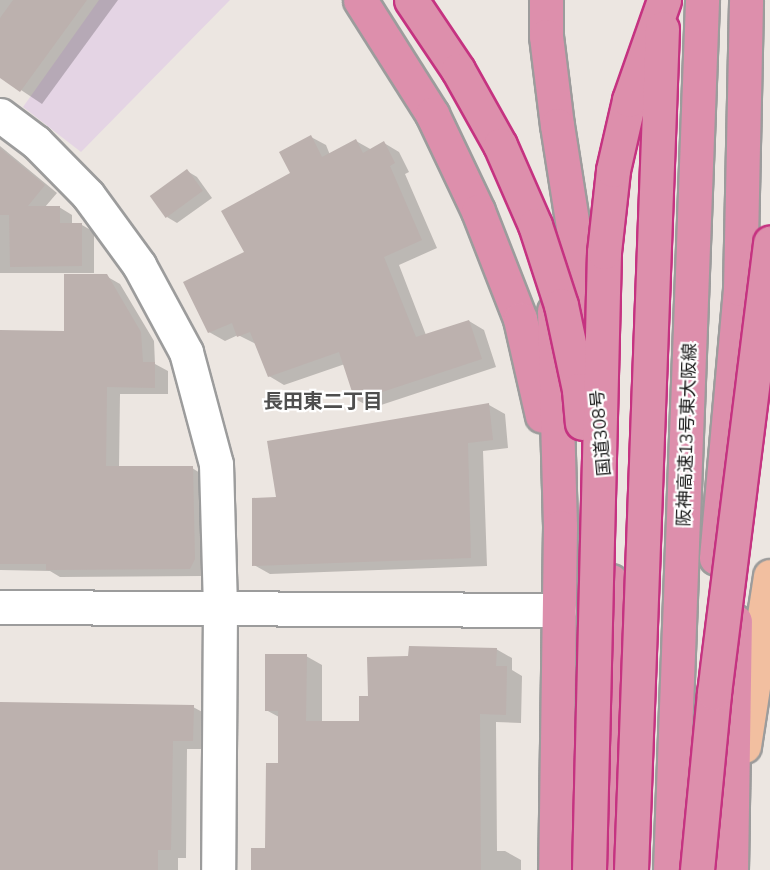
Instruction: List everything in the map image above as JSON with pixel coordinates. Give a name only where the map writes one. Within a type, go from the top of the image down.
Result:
[{"type":"highway","points":[[360,0],[432,114],[478,211],[520,319],[544,422],[560,527]]},
{"type":"highway","points":[[411,0],[458,70],[500,145],[535,225],[557,294],[579,390],[595,574]]},
{"type":"highway","name":"国道308号","points":[[546,0],[546,36],[598,394],[608,503],[612,610],[610,870]]},
{"type":"highway","points":[[589,870],[604,252],[613,170],[628,100],[663,0]]},
{"type":"highway","points":[[630,870],[663,0]]},
{"type":"highway","name":"阪神高速13号東大阪線","points":[[670,870],[702,0]]},
{"type":"highway","points":[[707,870],[711,611],[740,289],[746,0]]},
{"type":"highway","points":[[546,36],[560,527],[555,870]]},
{"type":"highway","points":[[697,870],[741,472],[770,242]]},
{"type":"highway","points":[[733,870],[756,610],[740,289]]},
{"type":"highway","points":[[741,472],[760,381],[770,314]]},
{"type":"main road","points":[[756,610],[770,576]]},
{"type":"street","points":[[0,115],[36,142],[88,195],[139,265],[186,352],[216,464],[220,608],[218,870]]},
{"type":"street","points":[[0,607],[559,610]]},
{"type":"shaded area","points":[[99,0],[230,0],[81,152],[23,107]]},
{"type":"building","points":[[13,0],[87,0],[20,92],[0,78],[0,18]]},
{"type":"building","points":[[311,135],[322,157],[356,139],[363,153],[384,141],[395,163],[390,166],[422,240],[384,257],[416,337],[469,320],[482,359],[355,401],[339,352],[268,377],[250,332],[237,337],[232,323],[208,333],[183,282],[244,252],[221,211],[290,173],[279,152]]},
{"type":"building","points":[[0,148],[45,185],[28,206],[60,206],[60,223],[82,223],[82,266],[10,267],[9,215],[0,215]]},
{"type":"building","points":[[187,169],[203,191],[166,218],[150,196]]},
{"type":"building","points":[[64,274],[107,274],[141,332],[143,362],[155,362],[155,388],[107,387],[106,466],[193,466],[195,559],[190,569],[46,570],[46,564],[0,564],[0,330],[64,331]]},
{"type":"building","points":[[489,403],[493,440],[468,443],[471,558],[252,566],[252,498],[276,497],[267,441]]},
{"type":"building","points":[[409,646],[497,648],[496,666],[507,666],[506,715],[480,714],[481,870],[251,870],[251,848],[265,848],[266,763],[278,763],[278,711],[265,711],[265,654],[307,654],[306,721],[359,721],[359,696],[368,696],[367,657],[408,656]]},
{"type":"building","points":[[0,702],[194,705],[193,741],[173,741],[171,850],[158,850],[158,870],[0,870]]},
{"type":"district","name":"長田東二丁目","points":[[323,401]]}]
